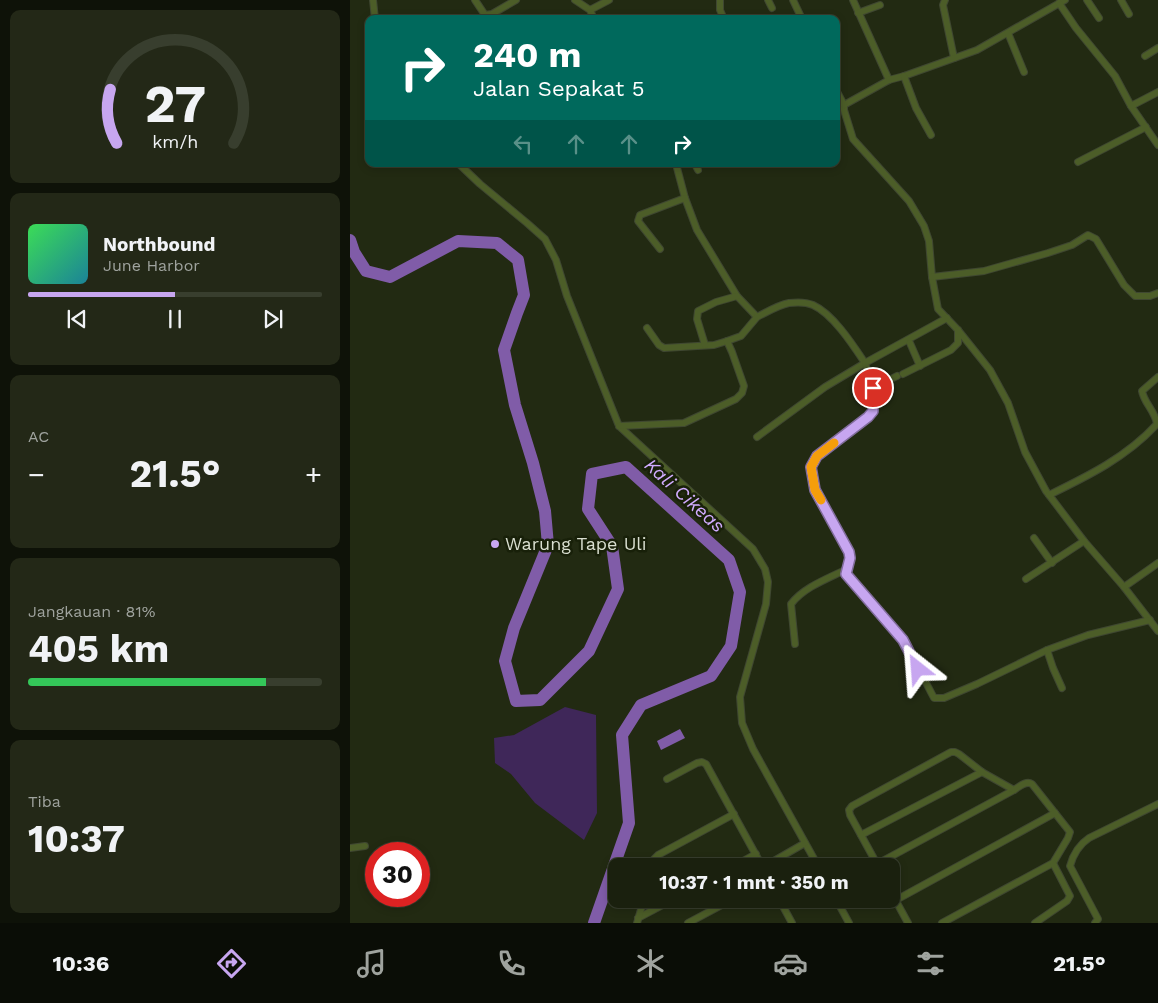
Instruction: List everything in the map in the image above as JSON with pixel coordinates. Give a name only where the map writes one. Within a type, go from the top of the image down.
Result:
[{"type":"street","points":[[373,0],[375,15]]},
{"type":"street","points":[[475,0],[485,14],[492,14],[516,0]]},
{"type":"street","points":[[575,0],[590,10],[592,15]]},
{"type":"street","points":[[590,10],[608,0]]},
{"type":"street","points":[[720,0],[722,15]]},
{"type":"street","points":[[768,0],[772,8]]},
{"type":"street","points":[[793,0],[800,15]]},
{"type":"street","points":[[853,0],[889,80]]},
{"type":"street","points":[[945,0],[943,5],[954,58]]},
{"type":"street","points":[[1087,0],[1098,18]]},
{"type":"street","points":[[1121,0],[1129,14]]},
{"type":"street","points":[[1158,145],[1131,106],[1115,76],[1076,28],[1062,1],[977,50],[889,80],[841,109],[853,139],[909,201],[924,226],[929,241],[932,277],[938,309],[958,330],[995,378],[1008,403],[1025,452],[1049,495],[1158,631]]},
{"type":"street","points":[[858,12],[880,5]]},
{"type":"street","points":[[1008,33],[1024,72]]},
{"type":"street","points":[[1145,56],[1158,48]]},
{"type":"street","points":[[904,76],[916,108],[931,135]]},
{"type":"street","points":[[1131,106],[1158,92]]},
{"type":"street","points":[[1078,162],[1146,127]]},
{"type":"street","points":[[462,167],[544,240],[556,260],[566,296],[619,426],[753,549],[765,569],[768,582],[766,604],[740,697],[742,723],[754,750],[813,858]]},
{"type":"street","points":[[677,167],[684,198],[698,230],[737,296],[757,317]]},
{"type":"street","points":[[660,249],[638,221],[640,216],[684,198]]},
{"type":"street","points":[[932,277],[984,271],[1048,254],[1072,245],[1088,235],[1096,239],[1124,285],[1136,296],[1150,296],[1158,293]]},
{"type":"street","points":[[705,345],[697,319],[698,312],[716,302],[737,296]]},
{"type":"street","points":[[647,328],[659,345],[664,348],[714,344],[741,336],[757,317],[775,308],[788,303],[800,302],[812,305],[827,314],[850,341],[865,363],[873,388],[873,411],[868,417],[817,456],[811,467],[815,490],[849,552],[850,558],[846,574],[903,640],[934,698],[944,698],[961,691],[1046,650],[1088,636],[1150,620]]},
{"type":"street","points":[[757,437],[825,387],[947,318]]},
{"type":"street","points":[[873,388],[951,350],[958,344],[958,330]]},
{"type":"street","points":[[619,426],[684,423],[736,399],[742,393],[744,386],[726,341]]},
{"type":"street","points":[[910,343],[920,366]]},
{"type":"street","points":[[1049,495],[1096,472],[1117,459],[1146,436],[1157,424],[1156,417],[1142,391],[1158,378]]},
{"type":"street","points":[[1034,538],[1052,563]]},
{"type":"street","points":[[1026,579],[1084,541]]},
{"type":"street","points":[[1124,587],[1158,563]]},
{"type":"street","points":[[795,644],[791,604],[808,589],[846,569]]},
{"type":"street","points":[[1046,650],[1062,688]]},
{"type":"street","points":[[873,858],[849,810],[852,806],[950,752],[959,754],[982,772],[1014,790]]},
{"type":"street","points":[[667,779],[697,763],[702,762],[706,764],[759,858]]},
{"type":"street","points":[[860,835],[982,772]]},
{"type":"street","points":[[890,858],[1026,783],[1030,782],[1032,784],[1070,832],[1053,864],[942,923]]},
{"type":"street","points":[[1095,923],[1098,919],[1070,866],[1072,859],[1080,846],[1089,838],[1158,804]]},
{"type":"street","points":[[900,898],[1055,813]]},
{"type":"street","points":[[655,858],[734,814]]},
{"type":"street","points":[[779,858],[805,844]]},
{"type":"street","points":[[350,848],[365,846]]},
{"type":"street","points":[[749,858],[756,854]]},
{"type":"street","points":[[1035,923],[1067,901],[1070,896],[1053,864]]},
{"type":"street","points":[[638,920],[659,908]]},
{"type":"street","points":[[688,923],[716,908]]},
{"type":"street","points":[[783,908],[790,922]]},
{"type":"street","points":[[841,908],[849,923]]},
{"type":"street","points":[[900,908],[908,923]]},
{"type":"shaded area","points":[[565,707],[596,715],[597,813],[584,840],[535,803],[511,774],[495,763],[494,738],[514,735]]},
{"type":"shaded area","points":[[680,729],[685,738],[661,750],[657,741]]},
{"type":"waterway","name":"Kali Cikeas","points":[[350,240],[354,252],[366,271],[390,277],[458,241],[497,243],[518,260],[524,295],[504,350],[515,405],[533,463],[545,511],[548,545],[514,628],[505,661],[516,701],[540,700],[589,651],[618,589],[612,546],[588,509],[592,474],[626,467],[729,560],[740,592],[731,646],[711,676],[641,705],[622,735],[629,823],[594,923]]},
{"type":"slow traffic","points":[[821,500],[815,490],[811,467],[817,456],[834,443]]},
{"type":"place","name":"Warung Tape Uli","points":[[495,544]]},
{"type":"route","points":[[873,388],[873,411],[868,417],[817,456],[811,467],[815,490],[849,552],[850,558],[846,574],[903,640],[918,669]]}]
